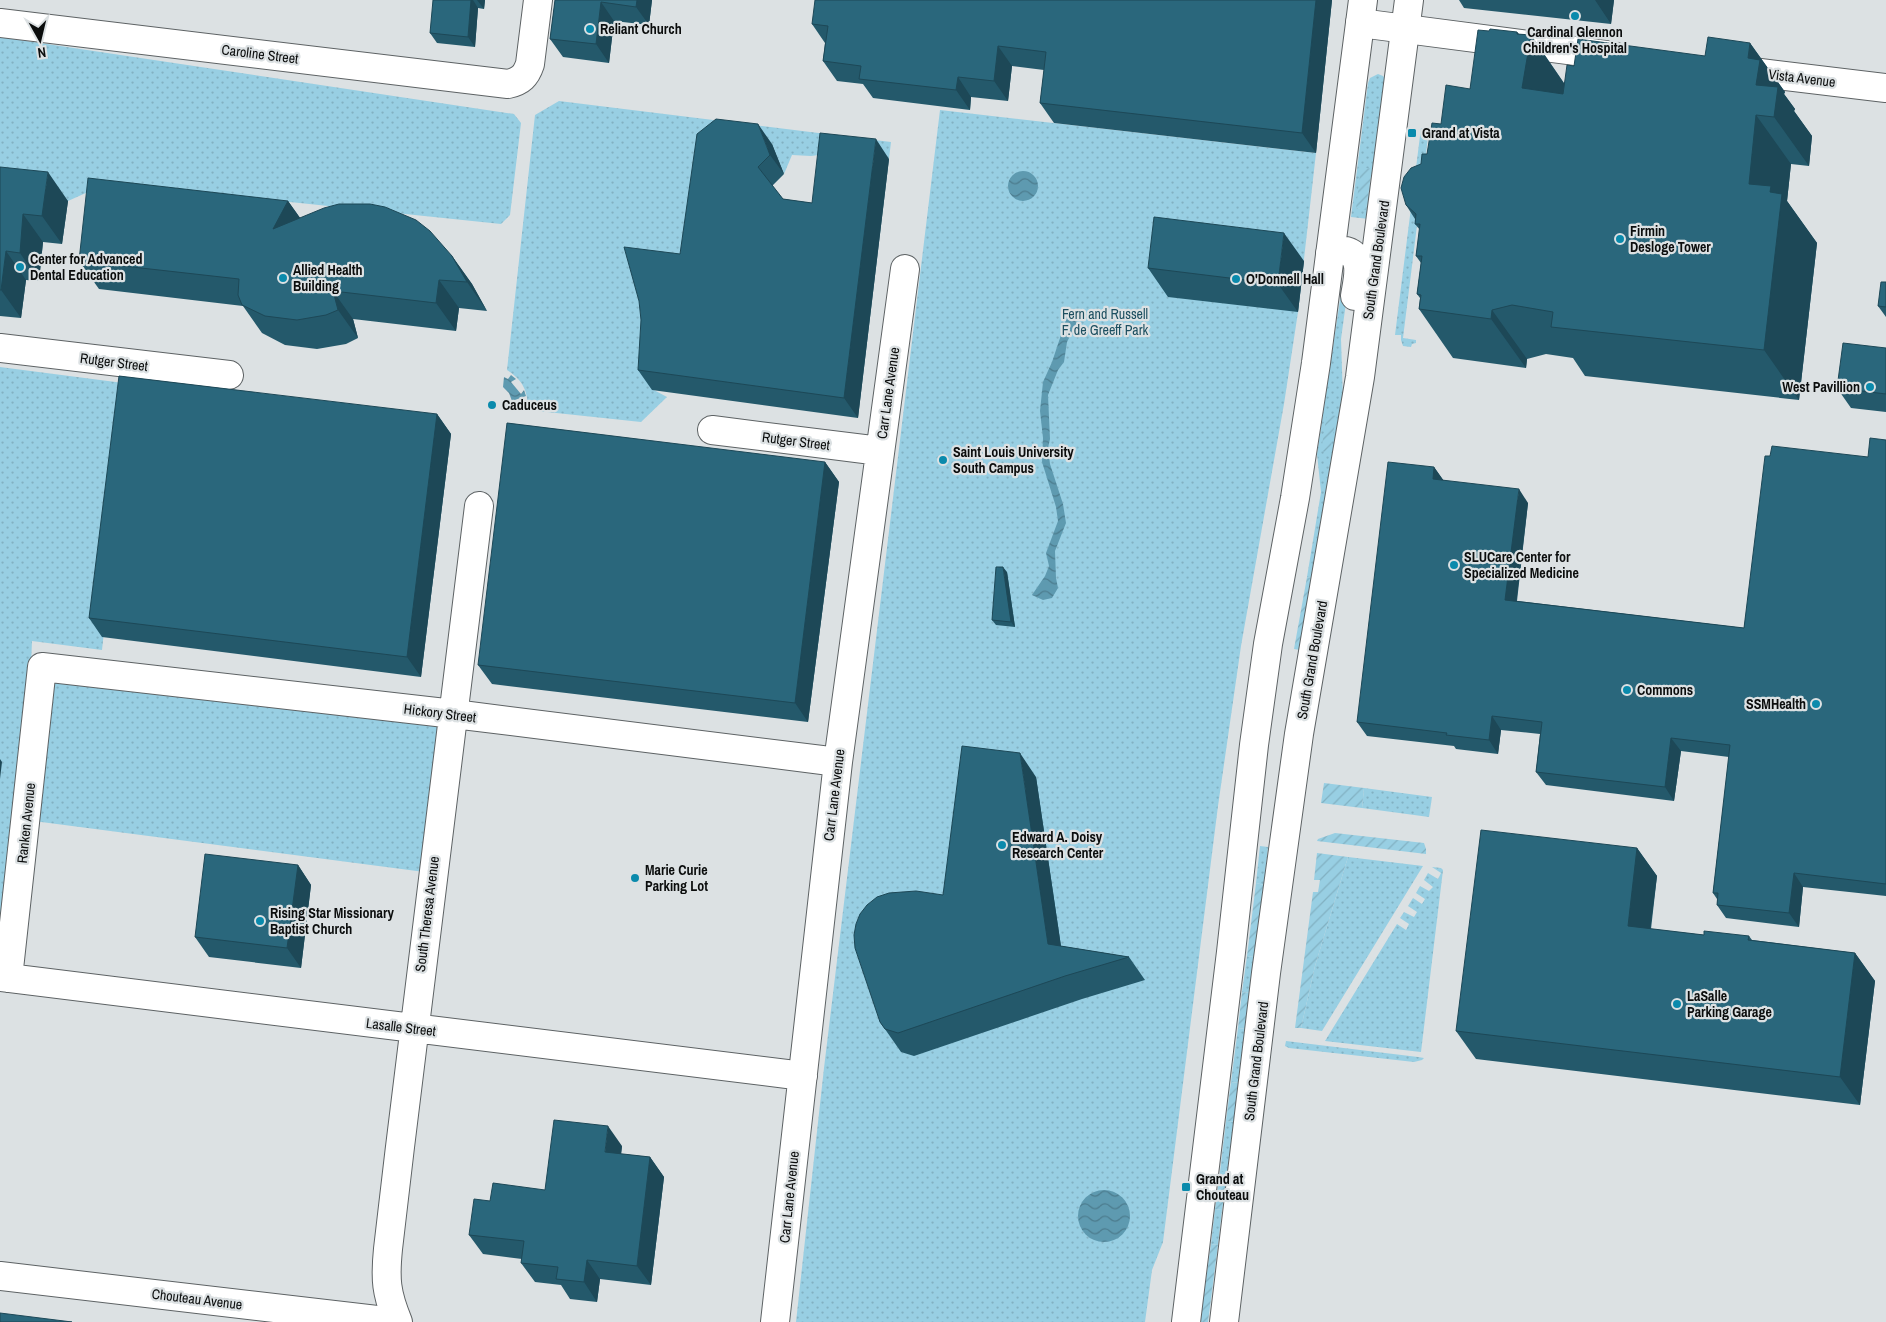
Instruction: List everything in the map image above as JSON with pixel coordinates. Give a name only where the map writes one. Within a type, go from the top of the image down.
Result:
[{"type":"street","name":"Caroline Street","points":[[0,23],[508,84],[519,81],[527,72],[530,64],[538,0]]},
{"type":"street","name":"South Grand Boulevard","points":[[1224,1322],[1266,973],[1299,734],[1360,377],[1409,0]]},
{"type":"street","points":[[1186,1322],[1254,745],[1268,644],[1296,488],[1330,253],[1361,11],[1406,28],[1642,59]]},
{"type":"street","name":"Vista Avenue","points":[[1711,67],[1886,88]]},
{"type":"street","points":[[1330,253],[1342,250],[1350,252],[1355,256],[1358,263],[1353,333],[1360,377]]},
{"type":"street","name":"Carr Lane Avenue","points":[[775,1322],[838,762],[905,269]]},
{"type":"street","name":"Rutger Street","points":[[0,348],[229,375]]},
{"type":"street","name":"Rutger Street","points":[[712,430],[880,451]]},
{"type":"street","name":"South Theresa Avenue","points":[[396,1322],[388,1294],[386,1278],[432,873],[480,506]]},
{"type":"street","name":"Hickory Street","points":[[42,667],[454,714],[838,762]]},
{"type":"street","name":"Ranken Avenue","points":[[4,978],[42,667]]},
{"type":"street","name":"Lasalle Street","points":[[4,978],[803,1076]]},
{"type":"street","name":"Chouteau Avenue","points":[[0,1276],[396,1322]]},
{"type":"green space","points":[[0,37],[514,114],[521,123],[510,215],[501,224],[108,183],[68,201],[0,193]]},
{"type":"green space","points":[[1378,74],[1386,80],[1374,172],[1371,175],[1371,169],[1356,208],[1366,209],[1370,182],[1373,187],[1369,219],[1351,217],[1368,83],[1370,78]]},
{"type":"green space","points":[[559,101],[891,142],[889,159],[834,153],[811,156],[792,155],[784,174],[772,144],[652,389],[667,397],[641,422],[528,410],[524,387],[507,370],[535,115]]},
{"type":"green space","name":"Fern and Russell F. de Greeff Park","points":[[940,110],[1316,153],[1298,312],[1284,404],[1241,646],[1218,806],[1163,1242],[1152,1270],[1145,1322],[796,1322],[824,1068]]},
{"type":"green space","points":[[1421,128],[1429,129],[1403,338],[1416,340],[1416,343],[1412,344],[1411,347],[1403,346],[1401,335],[1395,335]]},
{"type":"green space","points":[[1361,167],[1372,169],[1366,210],[1356,208]]},
{"type":"green space","points":[[1343,280],[1349,281],[1341,339],[1343,401],[1313,578],[1307,577],[1321,492],[1317,454]]},
{"type":"green space","points":[[0,367],[131,384],[102,650],[32,641],[30,690],[0,953]]},
{"type":"green space","points":[[1327,414],[1336,416],[1330,453],[1321,451]]},
{"type":"green space","points":[[1307,577],[1313,578],[1300,650],[1294,649]]},
{"type":"green space","points":[[42,667],[454,714],[432,873],[26,820]]},
{"type":"green space","points":[[1324,783],[1364,788],[1362,808],[1321,803]]},
{"type":"green space","points":[[1364,788],[1432,797],[1429,817],[1362,808]]},
{"type":"green space","points":[[1335,833],[1424,843],[1426,854],[1317,841]]},
{"type":"green space","points":[[1260,846],[1268,847],[1264,885],[1256,883]]},
{"type":"green space","points":[[1317,853],[1348,857],[1315,966],[1301,1028],[1295,1028],[1313,892],[1318,892],[1320,880],[1314,880]]},
{"type":"green space","points":[[1348,857],[1423,866],[1322,1031],[1301,1028],[1315,966]]},
{"type":"green space","points":[[1432,867],[1443,870],[1421,1052],[1325,1041],[1397,924],[1406,930],[1409,924],[1400,918],[1404,912],[1414,917],[1417,912],[1408,906],[1413,898],[1422,904],[1425,899],[1416,893],[1420,886],[1429,891],[1433,887],[1424,880],[1428,873],[1438,879],[1441,873]]},
{"type":"green space","points":[[1256,883],[1264,885],[1254,957],[1247,956]]},
{"type":"green space","points":[[1247,956],[1254,957],[1250,993],[1242,992]]},
{"type":"green space","points":[[1242,992],[1250,993],[1246,1029],[1238,1028]]},
{"type":"green space","points":[[1238,1028],[1246,1029],[1239,1083],[1231,1082]]},
{"type":"green space","points":[[1286,1041],[1424,1058],[1414,1062],[1289,1048],[1285,1046]]},
{"type":"green space","points":[[1231,1082],[1239,1083],[1234,1122],[1226,1121]]},
{"type":"green space","points":[[1226,1121],[1234,1122],[1228,1172],[1220,1172]]},
{"type":"green space","points":[[1220,1172],[1228,1172],[1222,1210],[1215,1209]]},
{"type":"green space","points":[[1215,1209],[1222,1210],[1218,1245],[1211,1244]]},
{"type":"green space","points":[[1211,1244],[1218,1245],[1208,1322],[1200,1322]]},
{"type":"water","points":[[1023,171],[1029,172],[1037,180],[1037,192],[1029,200],[1023,201],[1017,200],[1009,192],[1008,186],[1009,180],[1017,172]]},
{"type":"water","points":[[1068,314],[1077,322],[1067,342],[1064,362],[1058,370],[1048,395],[1050,439],[1048,448],[1050,464],[1063,504],[1066,523],[1055,551],[1058,588],[1052,598],[1043,600],[1032,595],[1045,576],[1049,566],[1046,553],[1058,521],[1056,507],[1042,462],[1043,438],[1040,411],[1043,382],[1052,362]]},
{"type":"water","points":[[511,375],[516,379],[511,382],[521,394],[524,390],[526,396],[512,401],[509,393],[503,387],[504,377],[508,379]]},
{"type":"water","points":[[1104,1190],[1114,1192],[1122,1198],[1128,1206],[1130,1216],[1128,1226],[1122,1234],[1114,1240],[1104,1242],[1094,1240],[1086,1234],[1080,1226],[1078,1216],[1080,1206],[1086,1198],[1094,1192]]},
{"type":"building","points":[[433,0],[471,0],[468,37],[430,33]]},
{"type":"building","points":[[555,0],[637,0],[636,7],[601,2],[596,44],[550,39]]},
{"type":"building","points":[[815,0],[1316,0],[1302,133],[1040,103],[1046,52],[998,46],[994,81],[958,77],[956,90],[859,79],[861,66],[823,61],[828,26],[812,24]]},
{"type":"building","name":"Firmin Desloge Tower","points":[[1490,29],[1531,35],[1522,88],[1563,94],[1567,65],[1574,66],[1578,39],[1705,56],[1708,37],[1750,43],[1748,58],[1760,60],[1756,85],[1778,87],[1774,117],[1756,115],[1749,184],[1771,186],[1770,192],[1782,194],[1764,350],[1551,327],[1553,312],[1512,305],[1492,310],[1491,319],[1419,309],[1421,295],[1417,294],[1422,256],[1416,256],[1420,224],[1415,224],[1416,214],[1406,205],[1401,188],[1404,177],[1411,168],[1421,164],[1422,154],[1427,154],[1432,123],[1441,124],[1446,85],[1470,89],[1478,30],[1489,31]]},
{"type":"building","points":[[716,119],[758,124],[770,155],[758,167],[783,199],[812,203],[820,133],[876,139],[844,398],[638,370],[641,320],[639,301],[624,247],[680,254],[697,134]]},
{"type":"building","points":[[0,167],[48,172],[42,216],[23,214],[20,253],[6,251],[1,290],[0,290]]},
{"type":"building","name":"Allied Health Building","points":[[88,178],[288,201],[273,229],[324,208],[339,204],[370,204],[385,207],[416,220],[430,231],[452,256],[467,282],[439,280],[436,303],[333,291],[338,310],[326,315],[297,320],[265,316],[242,305],[238,295],[239,279],[79,261]]},
{"type":"building","points":[[1154,217],[1284,233],[1278,284],[1148,268]]},
{"type":"building","points":[[1881,282],[1886,282],[1886,307],[1878,306]]},
{"type":"building","points":[[1843,343],[1886,348],[1886,394],[1837,388]]},
{"type":"building","points":[[119,376],[437,414],[407,657],[89,618]]},
{"type":"building","points":[[507,423],[825,462],[795,703],[478,665]]},
{"type":"building","points":[[1870,438],[1886,440],[1886,884],[1794,873],[1789,913],[1717,905],[1718,893],[1713,893],[1730,745],[1671,738],[1665,787],[1536,772],[1542,722],[1492,716],[1489,740],[1357,722],[1388,462],[1434,467],[1433,479],[1519,489],[1505,600],[1744,628],[1765,456],[1770,456],[1772,446],[1868,457]]},
{"type":"building","points":[[996,567],[1003,567],[1011,622],[992,620]]},
{"type":"building","name":"Edward A. Doisy Research Center","points":[[962,746],[1020,753],[1048,944],[1129,957],[1065,976],[898,1033],[885,1029],[880,1022],[855,948],[854,935],[856,924],[860,914],[867,905],[877,897],[889,893],[916,891],[943,895]]},
{"type":"building","name":"LaSalle Parking Garage","points":[[1481,830],[1637,848],[1628,926],[1704,935],[1704,931],[1749,936],[1748,940],[1855,953],[1840,1077],[1456,1031]]},
{"type":"building","name":"Rising Star Missionary Baptist Church","points":[[205,854],[298,865],[287,948],[195,937]]},
{"type":"building","points":[[554,1120],[608,1126],[605,1152],[650,1157],[637,1266],[587,1260],[584,1282],[556,1279],[558,1267],[521,1263],[524,1241],[469,1235],[474,1199],[490,1201],[493,1183],[545,1190]]},
{"type":"building","points":[[0,1313],[72,1322],[0,1322]]},
{"type":"place","name":"Cardinal Glennon Children's Hospital","points":[[1575,16]]},
{"type":"place","name":"Reliant Church","points":[[590,29]]},
{"type":"place","name":"Grand at Vista","points":[[1412,133]]},
{"type":"place","name":"Firmin Desloge Tower","points":[[1620,239]]},
{"type":"place","name":"Center for Advanced Dental Education","points":[[20,267]]},
{"type":"place","name":"Allied Health Building","points":[[283,278]]},
{"type":"place","name":"O'Donnell Hall","points":[[1236,279]]},
{"type":"place","name":"West Pavillion","points":[[1870,387]]},
{"type":"place","name":"Caduceus","points":[[492,405]]},
{"type":"place","name":"Saint Louis University South Campus","points":[[943,460]]},
{"type":"place","name":"SLUCare Center for Specialized Medicine","points":[[1454,565]]},
{"type":"place","name":"Commons","points":[[1627,690]]},
{"type":"place","name":"SSMHealth","points":[[1816,704]]},
{"type":"place","name":"Edward A. Doisy Research Center","points":[[1002,845]]},
{"type":"place","name":"Marie Curie Parking Lot","points":[[635,878]]},
{"type":"place","name":"Rising Star Missionary Baptist Church","points":[[260,921]]},
{"type":"place","name":"LaSalle Parking Garage","points":[[1677,1004]]},
{"type":"place","name":"Grand at Chouteau","points":[[1186,1187]]}]
